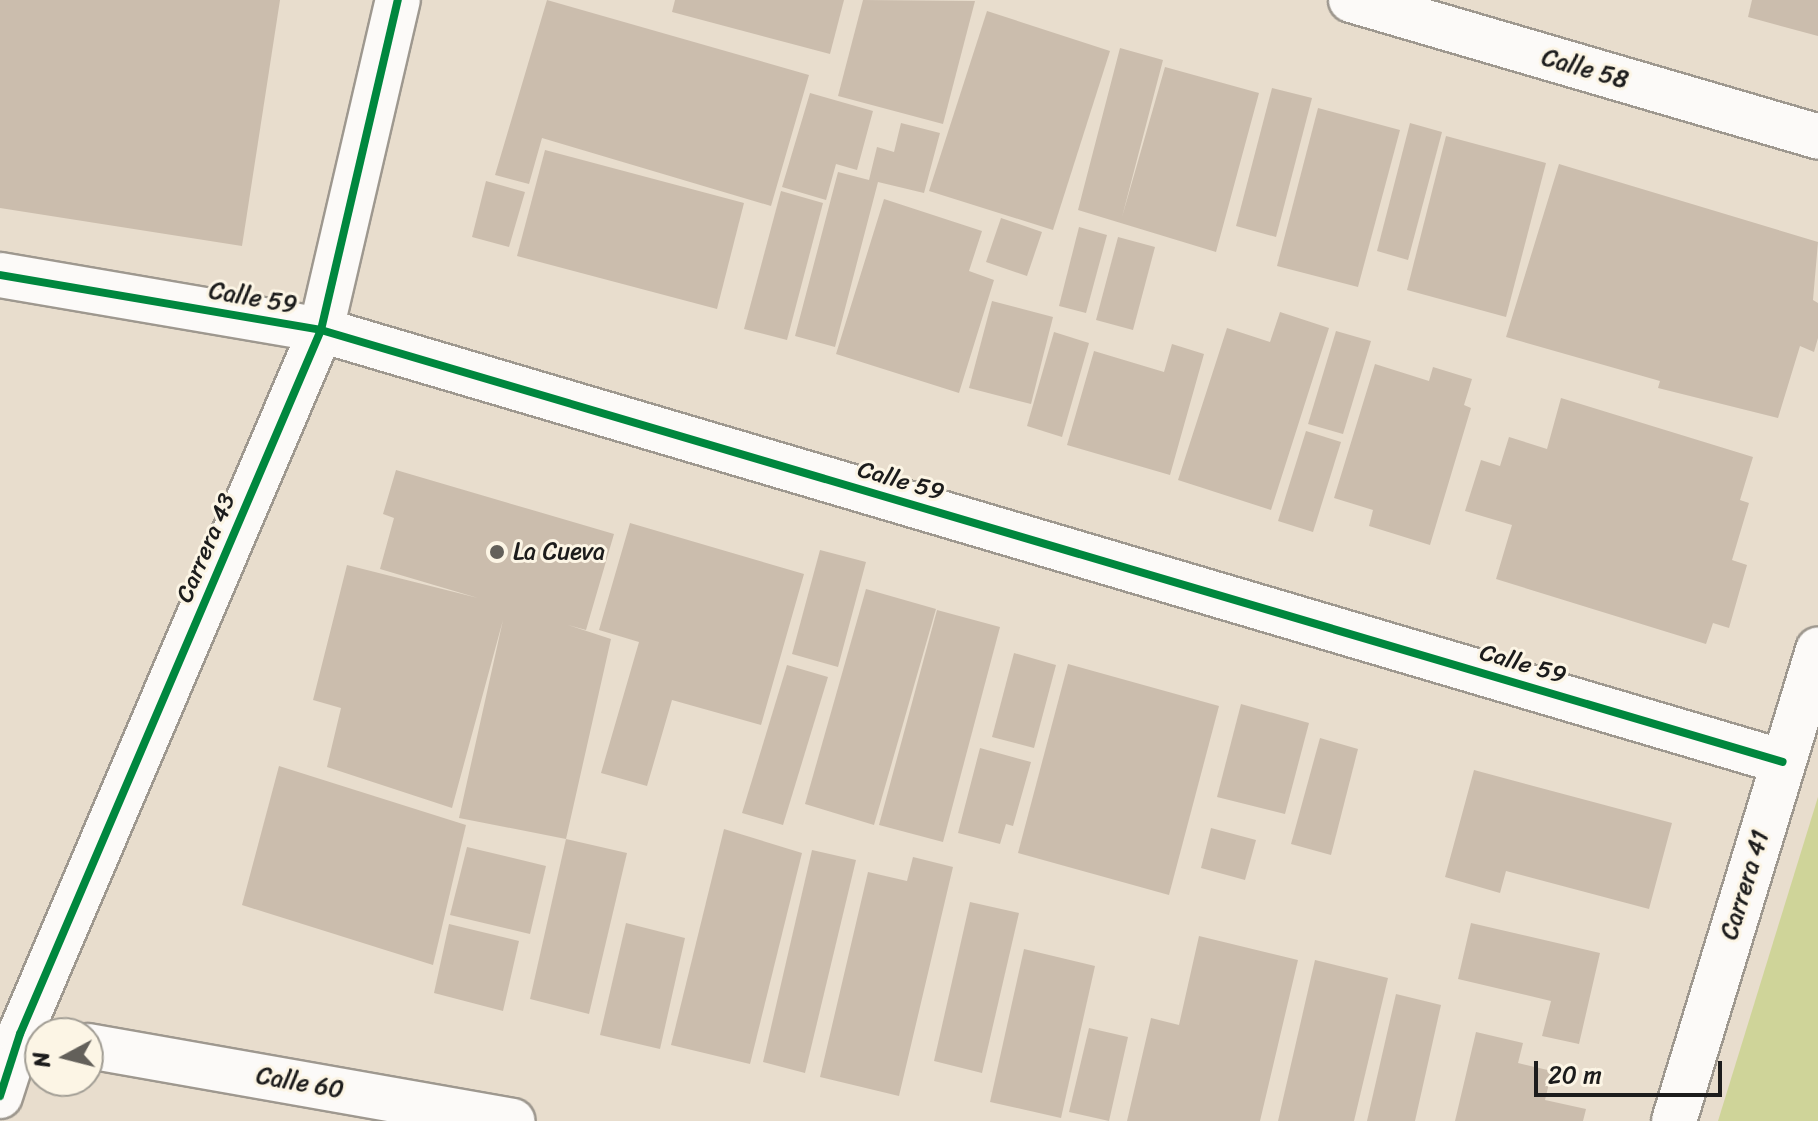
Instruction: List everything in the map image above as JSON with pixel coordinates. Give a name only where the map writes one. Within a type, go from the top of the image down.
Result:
[{"type":"street","name":"Carrera 43","points":[[0,1096],[20,1034],[321,330],[398,0]]},
{"type":"street","name":"Calle 58","points":[[1351,0],[1818,137]]},
{"type":"street","name":"Calle 59","points":[[0,275],[321,330],[1783,762]]},
{"type":"street","name":"Carrera 41","points":[[1674,1121],[1818,650]]},
{"type":"street","name":"Calle 60","points":[[104,1049],[512,1121]]},
{"type":"green space","points":[[1818,797],[1818,1121],[1718,1121]]},
{"type":"building","points":[[0,0],[280,0],[242,246],[0,208]]},
{"type":"building","points":[[547,0],[809,75],[771,206],[542,138],[529,184],[495,175]]},
{"type":"building","points":[[675,0],[844,0],[830,54],[672,12]]},
{"type":"building","points":[[863,0],[975,1],[943,124],[838,96]]},
{"type":"building","points":[[1752,0],[1818,0],[1818,36],[1748,17]]},
{"type":"building","points":[[987,11],[1110,51],[1053,230],[929,191]]},
{"type":"building","points":[[1120,48],[1163,60],[1122,217],[1165,67],[1259,93],[1216,252],[1078,210]]},
{"type":"building","points":[[1272,88],[1312,98],[1276,237],[1236,226]]},
{"type":"building","points":[[810,93],[873,111],[857,170],[836,164],[826,200],[782,187]]},
{"type":"building","points":[[1318,108],[1400,130],[1358,287],[1277,266]]},
{"type":"building","points":[[901,123],[940,133],[924,193],[878,182],[835,347],[795,336],[838,172],[869,180],[877,147],[894,152]]},
{"type":"building","points":[[1410,123],[1442,132],[1408,260],[1377,251]]},
{"type":"building","points":[[1446,136],[1546,163],[1506,317],[1407,290]]},
{"type":"building","points":[[545,150],[744,203],[717,309],[517,256]]},
{"type":"building","points":[[1559,164],[1818,242],[1813,300],[1818,303],[1818,338],[1814,352],[1800,346],[1778,418],[1658,388],[1660,381],[1506,337]]},
{"type":"building","points":[[486,181],[525,192],[509,247],[472,237]]},
{"type":"building","points":[[781,191],[823,203],[787,340],[744,329]]},
{"type":"building","points":[[884,199],[982,231],[969,271],[994,280],[959,393],[836,354]]},
{"type":"building","points":[[1001,218],[1042,232],[1027,276],[986,262]]},
{"type":"building","points":[[1079,227],[1107,235],[1086,313],[1059,306]]},
{"type":"building","points":[[1118,237],[1155,247],[1133,330],[1096,320]]},
{"type":"building","points":[[992,301],[1053,317],[1031,404],[969,388]]},
{"type":"building","points":[[1280,312],[1329,328],[1271,510],[1178,480],[1227,328],[1270,342]]},
{"type":"building","points":[[1336,331],[1371,341],[1343,434],[1308,424]]},
{"type":"building","points":[[1054,332],[1089,343],[1062,437],[1027,426]]},
{"type":"building","points":[[1172,344],[1204,354],[1170,475],[1067,445],[1094,351],[1164,372]]},
{"type":"building","points":[[1375,364],[1429,381],[1433,367],[1472,379],[1464,405],[1471,408],[1430,545],[1369,526],[1373,510],[1334,498]]},
{"type":"building","points":[[1561,398],[1753,457],[1740,500],[1749,503],[1732,560],[1747,565],[1729,628],[1713,623],[1706,644],[1496,579],[1512,525],[1465,511],[1481,460],[1500,466],[1509,437],[1547,449]]},
{"type":"building","points":[[1306,431],[1341,442],[1313,532],[1278,521]]},
{"type":"building","points":[[396,470],[614,534],[586,630],[568,625],[611,639],[566,839],[459,818],[503,620],[452,808],[327,767],[341,708],[313,700],[347,565],[478,598],[380,569],[394,518],[383,514]]},
{"type":"building","points":[[630,523],[804,574],[761,725],[672,700],[647,786],[601,773],[639,642],[599,630]]},
{"type":"building","points":[[820,550],[866,562],[838,667],[792,654]]},
{"type":"building","points":[[866,589],[936,609],[874,825],[805,804]]},
{"type":"building","points":[[937,610],[1000,627],[943,842],[879,825]]},
{"type":"building","points":[[1014,653],[1056,665],[1034,748],[992,737]]},
{"type":"building","points":[[1068,664],[1219,706],[1169,895],[1018,853]]},
{"type":"building","points":[[787,665],[828,677],[783,825],[742,813]]},
{"type":"building","points":[[1241,704],[1309,723],[1285,814],[1217,797]]},
{"type":"building","points":[[1320,738],[1358,749],[1331,855],[1291,844]]},
{"type":"building","points":[[980,748],[1031,762],[1013,826],[1006,824],[1000,844],[958,833]]},
{"type":"building","points":[[279,766],[466,825],[433,965],[242,905]]},
{"type":"building","points":[[1474,770],[1672,823],[1649,909],[1506,871],[1500,893],[1445,877]]},
{"type":"building","points":[[1211,828],[1256,840],[1245,880],[1201,868]]},
{"type":"building","points":[[724,829],[802,853],[750,1064],[671,1045]]},
{"type":"building","points":[[566,839],[627,853],[589,1014],[530,999]]},
{"type":"building","points":[[467,847],[546,866],[530,934],[450,915]]},
{"type":"building","points":[[812,850],[856,860],[805,1073],[763,1062]]},
{"type":"building","points":[[913,857],[953,867],[899,1096],[820,1077],[868,872],[907,881]]},
{"type":"building","points":[[970,902],[1019,913],[982,1073],[934,1061]]},
{"type":"building","points":[[626,923],[685,938],[660,1049],[600,1035]]},
{"type":"building","points":[[1471,923],[1600,953],[1579,1044],[1542,1036],[1551,1001],[1458,979]]},
{"type":"building","points":[[449,924],[519,941],[503,1011],[434,993]]},
{"type":"building","points":[[1199,936],[1298,960],[1260,1121],[1127,1121],[1151,1018],[1179,1025]]},
{"type":"building","points":[[1024,949],[1095,966],[1061,1118],[990,1102]]},
{"type":"building","points":[[1315,960],[1388,978],[1354,1121],[1278,1121]]},
{"type":"building","points":[[1396,994],[1441,1005],[1415,1121],[1367,1121]]},
{"type":"building","points":[[1089,1028],[1128,1037],[1109,1121],[1069,1112]]},
{"type":"building","points":[[1476,1032],[1523,1043],[1518,1063],[1552,1071],[1545,1100],[1586,1109],[1583,1121],[1455,1121]]},
{"type":"cycle path","points":[[0,1096],[20,1034],[321,330],[398,0]]},
{"type":"cycle path","points":[[0,275],[321,330],[1783,762]]},
{"type":"place","name":"La Cueva","points":[[497,552]]}]
